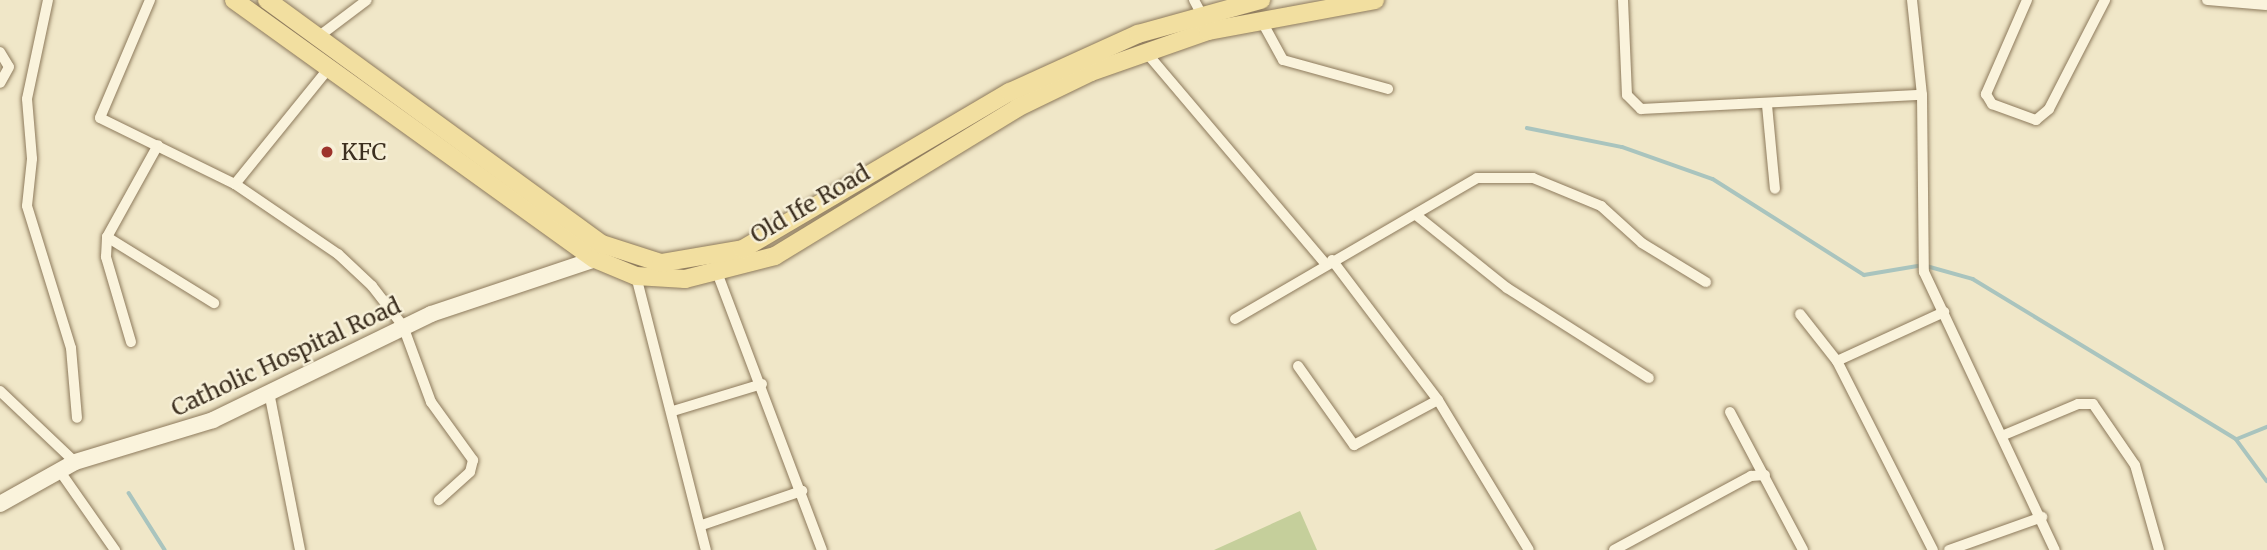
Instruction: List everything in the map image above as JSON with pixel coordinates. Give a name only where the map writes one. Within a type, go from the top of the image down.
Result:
[{"type":"main road","name":"Old Ife Road","points":[[234,0],[267,21],[328,69],[595,258],[636,276],[718,275],[775,256],[1017,108],[1145,51],[1260,18],[1375,0]]},
{"type":"main road","name":"Old Ife Road","points":[[272,3],[602,244],[661,263],[708,259],[764,240],[1010,92],[1198,6],[1261,0]]},
{"type":"main road","points":[[267,21],[272,3]]},
{"type":"street","points":[[47,0],[27,99],[32,159],[27,206],[71,348],[77,418]]},
{"type":"street","points":[[150,0],[99,109],[106,124],[158,145],[235,184],[354,268],[403,326],[431,402],[473,460],[470,472],[439,500]]},
{"type":"street","points":[[318,37],[367,0]]},
{"type":"street","points":[[1623,0],[1631,105],[1767,105],[1922,96]]},
{"type":"street","points":[[1912,0],[1922,96],[1924,272],[2004,435],[2055,550]]},
{"type":"street","points":[[2027,0],[1986,93],[1993,104],[2036,120],[2049,108],[2105,0]]},
{"type":"street","points":[[2207,0],[2260,3]]},
{"type":"street","points":[[1260,18],[1283,60],[1388,89]]},
{"type":"street","points":[[1145,51],[1329,261],[1438,400],[1529,550]]},
{"type":"street","points":[[0,52],[9,67],[0,83]]},
{"type":"street","points":[[235,184],[328,69]]},
{"type":"street","points":[[1767,105],[1775,189]]},
{"type":"street","points":[[131,342],[106,257],[107,237],[158,145]]},
{"type":"street","points":[[1235,319],[1329,261],[1416,215],[1468,181],[1533,178],[1601,206],[1642,243],[1706,282]]},
{"type":"street","points":[[1416,215],[1507,288],[1649,378]]},
{"type":"street","points":[[107,237],[214,303]]},
{"type":"street","name":"Catholic Hospital Road","points":[[0,504],[75,462],[179,433],[403,326],[595,258]]},
{"type":"street","points":[[718,275],[762,384],[822,550]]},
{"type":"street","points":[[636,276],[673,411],[706,550]]},
{"type":"street","points":[[1836,362],[1944,312]]},
{"type":"street","points":[[1800,314],[1836,362],[1933,550]]},
{"type":"street","points":[[1298,366],[1354,445],[1438,400]]},
{"type":"street","points":[[673,411],[762,384]]},
{"type":"street","points":[[0,391],[75,462]]},
{"type":"street","points":[[269,392],[300,550]]},
{"type":"street","points":[[2004,435],[2078,404],[2093,404],[2136,465],[2159,550]]},
{"type":"street","points":[[1730,412],[1803,550]]},
{"type":"street","points":[[59,470],[116,550]]},
{"type":"street","points":[[1614,550],[1751,476],[1765,475]]},
{"type":"street","points":[[702,525],[802,491]]},
{"type":"street","points":[[1949,550],[2042,517]]},
{"type":"green space","points":[[1300,511],[1317,550],[1214,550]]},
{"type":"waterway","points":[[1527,128],[1622,147],[1713,179],[1864,275],[1923,265],[1973,279],[2236,439],[2267,481]]},
{"type":"waterway","points":[[2237,439],[2267,427]]},
{"type":"waterway","points":[[129,493],[165,550]]},
{"type":"place","name":"KFC","points":[[327,152]]}]
